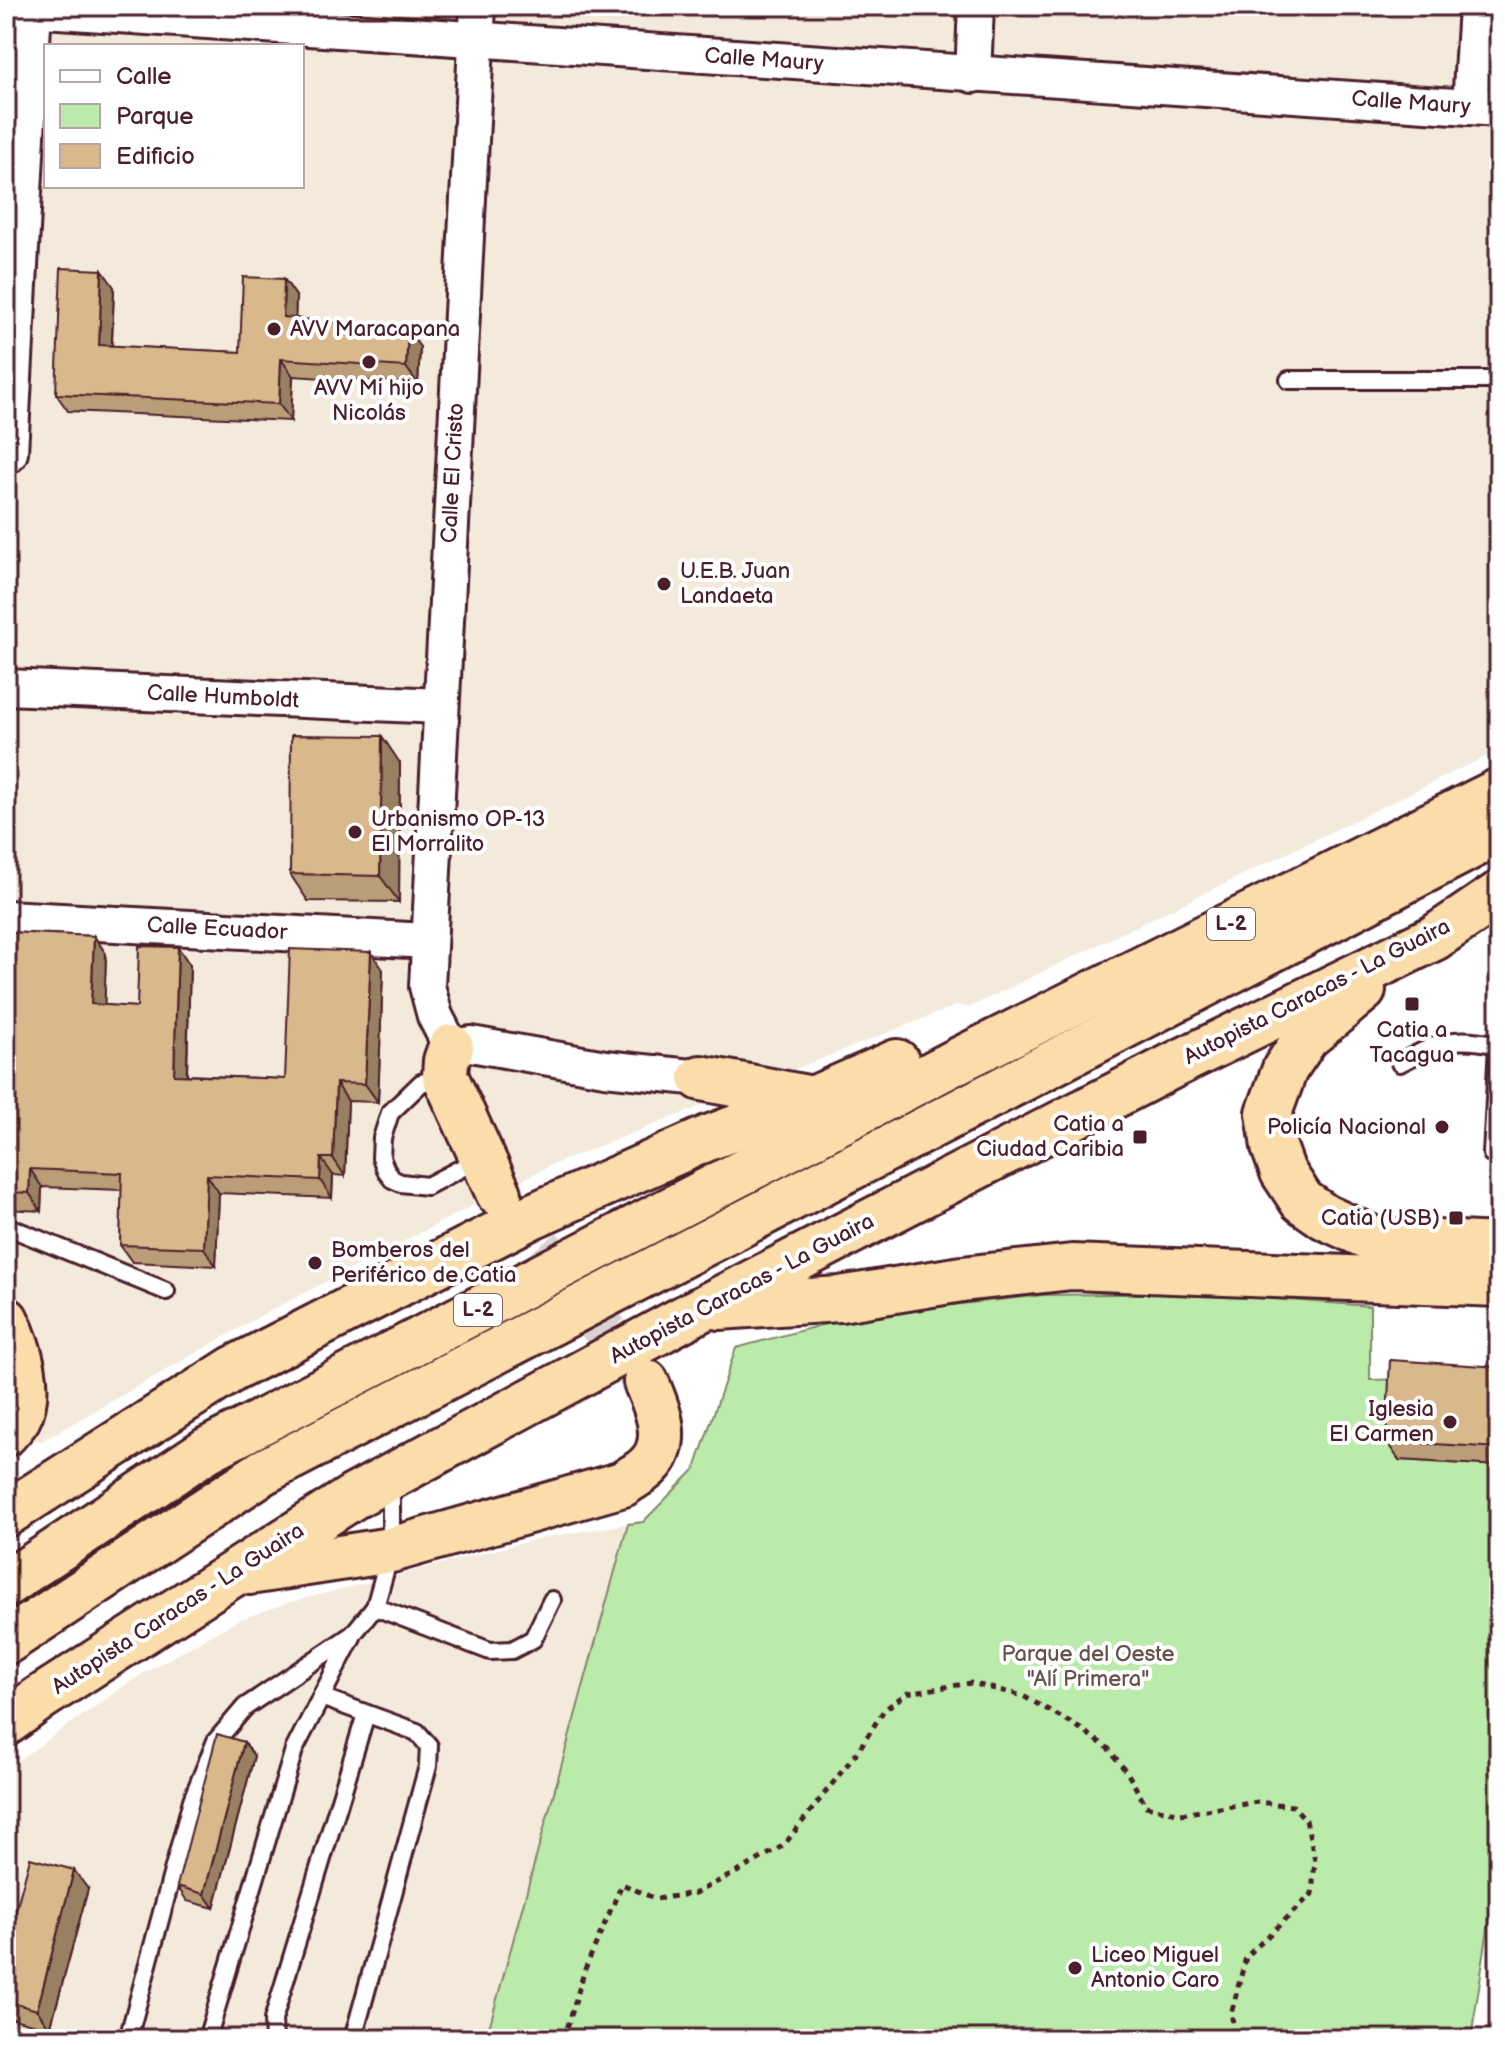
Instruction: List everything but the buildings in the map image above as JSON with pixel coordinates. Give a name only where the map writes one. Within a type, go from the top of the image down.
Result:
[{"type":"highway","name":"L-2","points":[[6,1584],[207,1450],[963,1058],[1499,791]]},
{"type":"highway","name":"L-2","points":[[6,1642],[263,1472],[1499,832]]},
{"type":"highway","name":"Autopista Caracas - La Guaira","points":[[6,1723],[353,1497],[684,1318],[1172,1066],[1434,938],[1499,894]]},
{"type":"highway","points":[[1434,938],[1339,1008],[1306,1038],[1285,1069],[1269,1113],[1274,1147],[1283,1172],[1302,1201],[1352,1231],[1375,1240],[1499,1246]]},
{"type":"highway","name":"L-2","points":[[6,1514],[233,1369],[530,1217],[708,1138],[813,1099],[902,1059],[963,1058]]},
{"type":"highway","points":[[448,1062],[490,1176]]},
{"type":"highway","points":[[701,1078],[813,1099]]},
{"type":"highway","points":[[701,1078],[710,1096],[714,1118],[708,1138]]},
{"type":"highway","name":"L-2","points":[[684,1318],[795,1196]]},
{"type":"highway","points":[[684,1318],[1072,1267],[1499,1284]]},
{"type":"highway","points":[[6,1320],[14,1338],[24,1385],[19,1417],[6,1433]]},
{"type":"highway","points":[[231,1575],[391,1550],[623,1484],[651,1464],[661,1443],[660,1414],[646,1382]]},
{"type":"street","name":"Calle El Cristo","points":[[448,1062],[427,986],[428,941],[478,6]]},
{"type":"street","points":[[973,75],[976,6]]},
{"type":"street","points":[[1476,6],[1485,108]]},
{"type":"street","name":"Calle Maury","points":[[30,7],[973,75],[1485,108]]},
{"type":"street","points":[[6,452],[13,182],[30,7]]},
{"type":"street","name":"Calle Humboldt","points":[[6,687],[441,706]]},
{"type":"street","name":"Calle Ecuador","points":[[6,918],[428,941]]},
{"type":"street","points":[[448,1062],[471,1044],[605,1068],[701,1078]]},
{"type":"lane","points":[[1289,380],[1499,380]]},
{"type":"lane","points":[[1400,1063],[1435,1044],[1467,1038],[1499,1045],[1492,1154]]},
{"type":"lane","points":[[448,1062],[390,1113],[382,1138],[381,1158],[392,1179],[401,1183],[427,1186],[490,1176]]},
{"type":"lane","points":[[6,1226],[166,1291]]},
{"type":"lane","points":[[207,2039],[294,1750],[352,1635],[375,1607],[391,1550],[391,1477]]},
{"type":"lane","points":[[375,1607],[490,1651],[512,1650],[533,1639],[552,1600]]},
{"type":"lane","points":[[128,2039],[192,1800],[216,1741],[245,1707],[352,1635]]},
{"type":"lane","points":[[321,1697],[417,1732],[429,1746],[428,1766],[353,2039]]},
{"type":"lane","points":[[274,2039],[273,2020],[366,1714]]},
{"type":"path","points":[[564,2039],[585,1969],[622,1884],[656,1899],[695,1893],[741,1870],[784,1845],[858,1751],[884,1710],[907,1693],[971,1683],[1023,1696],[1072,1723],[1108,1748],[1128,1774],[1146,1806],[1181,1814],[1258,1802],[1293,1806],[1306,1820],[1315,1861],[1312,1894],[1246,1957],[1231,2014],[1237,2039]]},
{"type":"shaded area","points":[[6,6],[1499,6],[1499,750],[968,1008],[958,1005],[549,1166],[264,1314],[42,1441],[6,1435]]},
{"type":"shaded area","points":[[628,1524],[486,2039],[6,2039],[6,1769],[137,1677],[236,1621],[287,1603],[541,1538]]},
{"type":"green space","name":"Parque del Oeste \"Alí Primera\"","points":[[1192,1293],[1370,1306],[1370,1380],[1403,1379],[1399,1460],[1499,1466],[1499,1858],[1471,2039],[486,2039],[628,1524],[643,1522],[695,1469],[736,1348],[859,1315],[1043,1295]]},
{"type":"tunnel","points":[[499,1194],[644,1380]]},
{"type":"place","name":"AVV Maracapana","points":[[274,329]]},
{"type":"place","name":"AVV Mi hijo Nicolás","points":[[369,362]]},
{"type":"place","name":"U.E.B. Juan Landaeta","points":[[664,584]]},
{"type":"place","name":"Urbanismo OP-13 El Morralito","points":[[355,832]]},
{"type":"place","name":"Catia a Tacagua","points":[[1412,1004]]},
{"type":"place","name":"Policía Nacional","points":[[1442,1127]]},
{"type":"place","name":"Catia a Ciudad Caribia","points":[[1140,1137]]},
{"type":"place","name":"Catia (USB)","points":[[1456,1218]]},
{"type":"place","name":"Bomberos del Periférico de Catia","points":[[315,1263]]},
{"type":"place","name":"Iglesia El Carmen","points":[[1450,1422]]},
{"type":"place","name":"Liceo Miguel Antonio Caro","points":[[1075,1968]]}]
